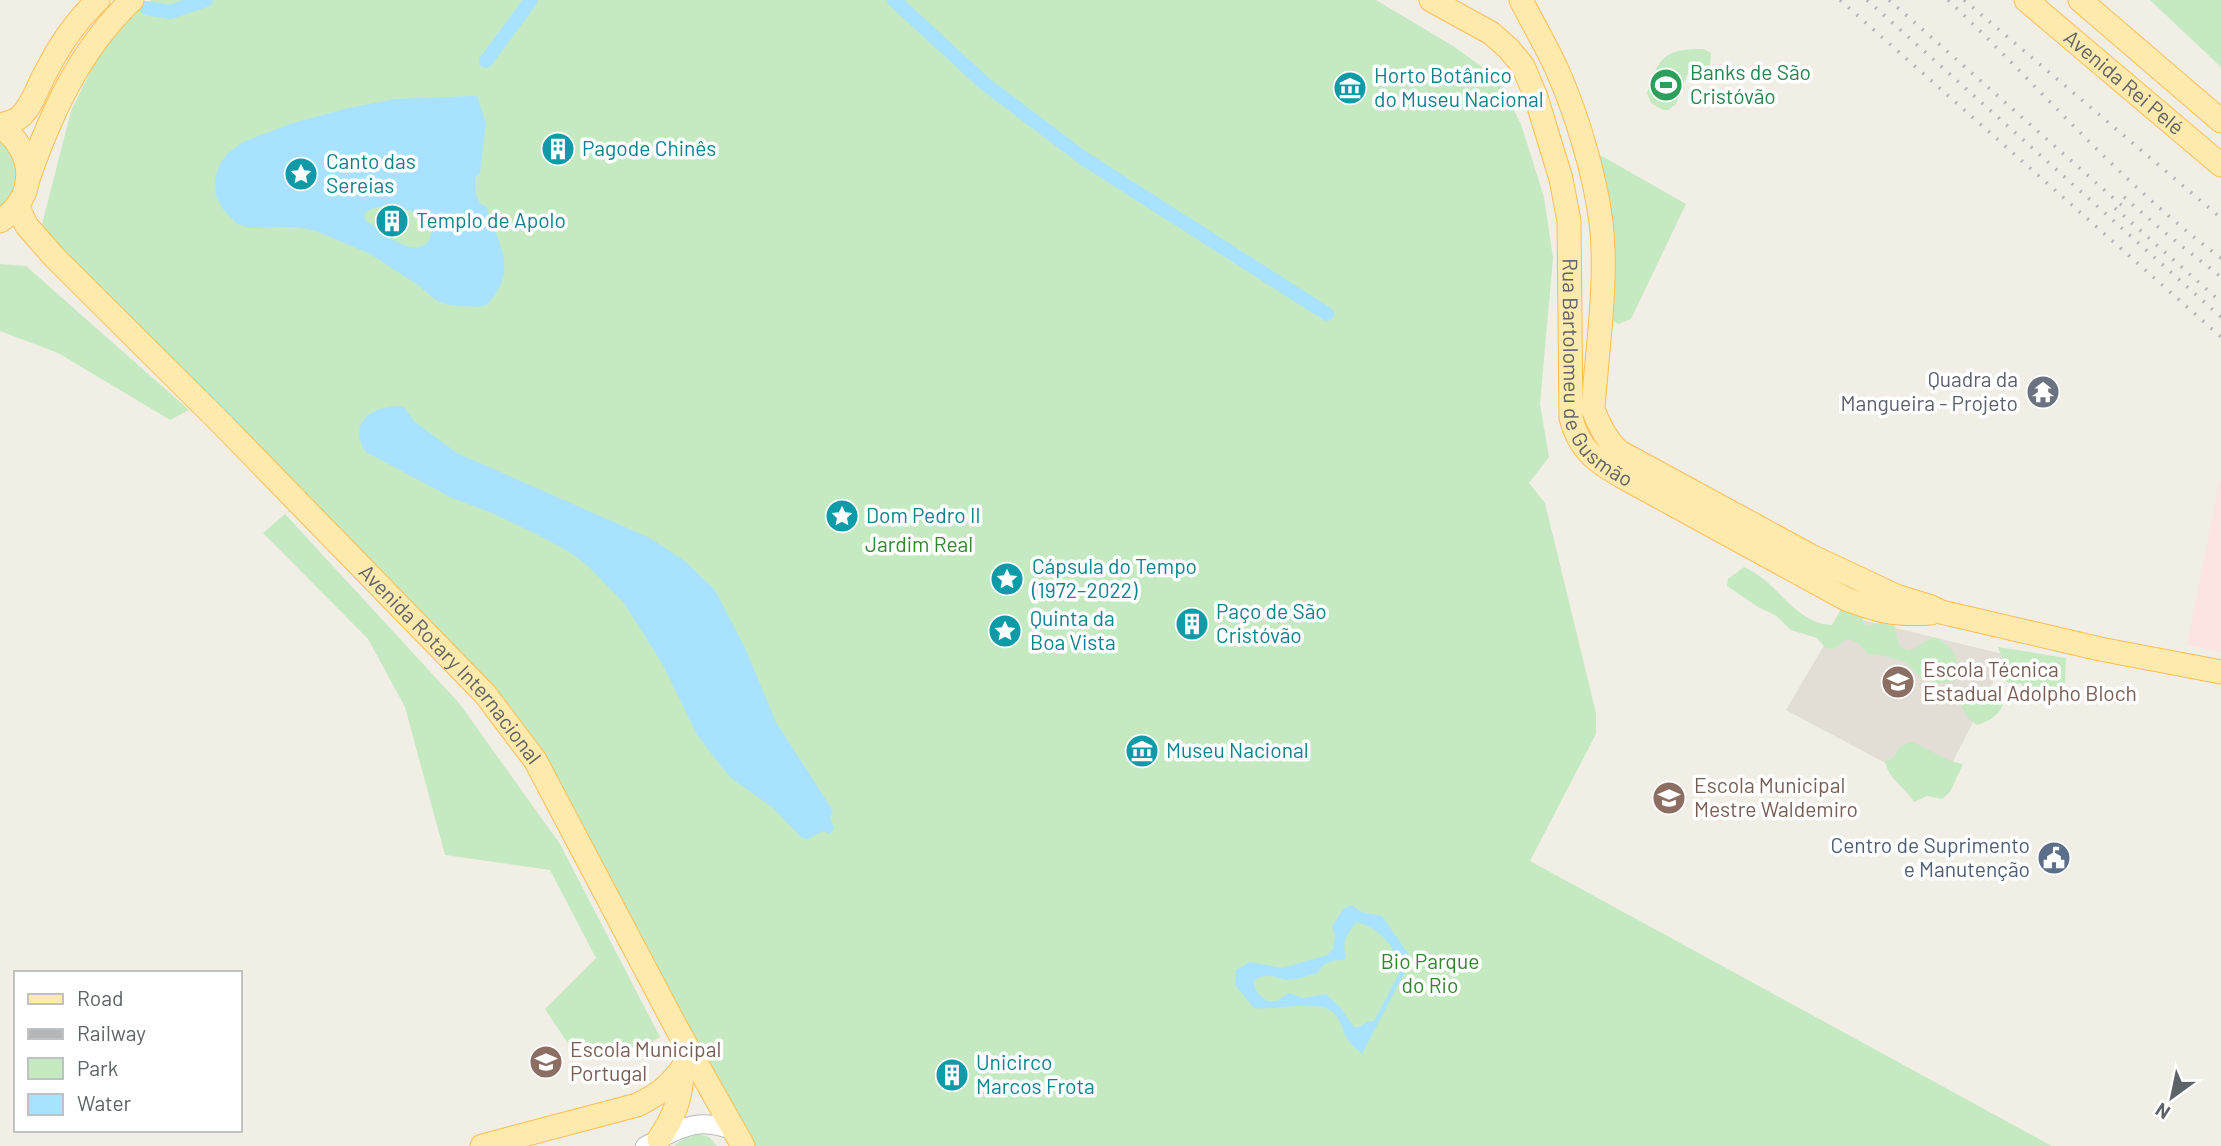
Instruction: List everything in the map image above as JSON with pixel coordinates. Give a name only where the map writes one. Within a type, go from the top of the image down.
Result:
[{"type":"main road","points":[[7,123],[30,103],[69,33],[98,0]]},
{"type":"main road","points":[[8,214],[23,197],[54,112],[78,68],[104,30],[132,0]]},
{"type":"main road","name":"Rua Bartolomeu de Gusmão","points":[[1521,0],[1558,72],[1594,186],[1602,232],[1602,282],[1593,410],[1598,425],[1618,451],[1728,512],[1896,596],[1941,612],[2100,649],[2221,672]]},
{"type":"main road","name":"Avenida Rei Pelé","points":[[2026,0],[2221,165]]},
{"type":"main road","name":"Avenida Rei Pelé","points":[[2080,0],[2221,121]]},
{"type":"main road","name":"Rua Bartolomeu de Gusmão","points":[[1436,2],[1491,33],[1508,48],[1523,65],[1536,97],[1564,192],[1571,239],[1570,405],[1575,433],[1586,451],[1598,462],[1846,599],[1879,611],[1899,614],[1941,612]]},
{"type":"main road","points":[[7,123],[41,143]]},
{"type":"main road","points":[[7,123],[25,157],[27,183]]},
{"type":"main road","points":[[1564,192],[1594,186]]},
{"type":"main road","name":"Avenida Rotary Internacional","points":[[8,214],[27,226],[55,258],[220,423],[492,703],[535,760],[677,1029],[739,1139]]},
{"type":"main road","name":"Avenida Rotary Internacional","points":[[0,226],[55,258]]},
{"type":"main road","points":[[1700,519],[1728,512]]},
{"type":"main road","points":[[652,1143],[673,1118],[681,1094],[682,1048],[677,1029]]},
{"type":"main road","points":[[482,1146],[637,1105],[655,1097],[669,1086],[683,1068]]},
{"type":"street","points":[[652,1143],[688,1125],[704,1123],[721,1125],[739,1139]]},
{"type":"shaded area","points":[[2221,481],[2221,652],[2187,645]]},
{"type":"shaded area","name":"Escola Técnica Estadual Adolpho Bloch","points":[[1842,615],[2007,655],[1938,791],[1786,710]]},
{"type":"green space","name":"Quinta da Boa Vista","points":[[151,0],[1376,0],[1453,46],[1495,76],[1521,124],[1544,197],[1553,258],[1540,404],[1549,457],[1529,483],[1545,503],[1596,713],[1596,734],[1530,861],[2052,1146],[748,1146],[539,749],[511,710],[41,228],[71,111],[99,54],[122,26]]},
{"type":"green space","points":[[2150,0],[2221,0],[2221,67]]},
{"type":"green space","name":"Banks de São Cristóvão","points":[[1704,49],[1711,53],[1710,65],[1687,75],[1676,104],[1663,110],[1651,103],[1647,93],[1659,63],[1671,53]]},
{"type":"green space","points":[[0,138],[13,153],[17,177],[13,190],[0,206]]},
{"type":"green space","points":[[1600,155],[1686,204],[1631,319],[1618,324],[1606,315],[1606,187]]},
{"type":"green space","points":[[0,264],[26,266],[189,410],[170,420],[58,353],[0,331]]},
{"type":"green space","points":[[285,514],[459,703],[560,844],[660,1037],[644,1047],[577,1057],[545,1009],[596,958],[550,870],[445,855],[405,707],[368,639],[263,533]]},
{"type":"green space","points":[[1744,567],[1756,573],[1796,609],[1818,623],[1832,625],[1841,609],[1851,610],[1864,615],[1863,622],[1867,626],[1883,622],[1895,626],[1899,646],[1909,651],[1934,637],[1953,652],[1959,675],[1954,681],[1934,684],[1920,677],[1905,662],[1867,654],[1861,645],[1854,641],[1846,639],[1834,649],[1825,648],[1817,638],[1791,630],[1775,615],[1727,586],[1728,579]]},
{"type":"green space","points":[[1998,647],[2066,658],[2065,683],[2039,703],[2020,683],[2015,685],[2000,679],[2000,669],[2004,663]]},
{"type":"green space","points":[[1976,686],[1997,691],[2003,702],[1996,715],[1977,725],[1968,718],[1960,703],[1965,692]]},
{"type":"green space","points":[[1912,742],[1963,764],[1950,792],[1942,799],[1927,796],[1914,802],[1890,773],[1885,761],[1894,757],[1900,746]]},
{"type":"green space","points":[[699,1134],[709,1137],[717,1146],[674,1146],[685,1138]]},
{"type":"water","points":[[477,96],[486,123],[480,174],[475,177],[475,192],[480,204],[486,206],[500,245],[504,268],[497,292],[487,305],[450,305],[437,301],[418,285],[370,254],[316,231],[296,227],[249,228],[236,223],[223,209],[216,196],[215,178],[220,164],[228,153],[243,142],[290,124],[348,108],[395,99]],"holes":[[[388,207],[411,211],[426,220],[431,232],[427,243],[416,247],[401,244],[365,220],[364,214],[373,208]]]},
{"type":"water","points":[[396,406],[404,407],[415,422],[457,453],[650,538],[686,562],[715,590],[746,650],[776,722],[833,811],[830,817],[834,828],[830,834],[823,831],[808,839],[802,838],[773,808],[731,778],[697,735],[664,667],[624,603],[588,566],[568,551],[538,535],[452,498],[366,452],[359,436],[363,420],[376,411]]},
{"type":"water","points":[[1352,905],[1361,912],[1382,916],[1410,956],[1412,965],[1407,968],[1362,1054],[1350,1043],[1337,1017],[1328,1009],[1308,1006],[1254,1008],[1235,985],[1236,970],[1250,962],[1283,968],[1327,955],[1333,949],[1335,936],[1332,926],[1344,908]],"holes":[[[1357,922],[1380,934],[1391,946],[1401,970],[1374,1021],[1354,1027],[1339,1006],[1326,994],[1303,998],[1289,993],[1277,1001],[1267,1001],[1258,994],[1253,982],[1263,976],[1293,979],[1318,973],[1328,962],[1344,960],[1348,933]]]},
{"type":"waterway","points":[[146,8],[170,12],[206,0]]},
{"type":"waterway","points":[[486,61],[531,0]]},
{"type":"waterway","points":[[894,0],[984,83],[1083,158],[1327,314]]},
{"type":"railway","points":[[1840,0],[2221,337]]},
{"type":"railway","points":[[1867,0],[2221,317]]},
{"type":"railway","points":[[1889,0],[2127,210]]},
{"type":"railway","points":[[1948,0],[2114,166],[2184,229],[2221,258]]},
{"type":"railway","points":[[1964,0],[2221,218]]},
{"type":"railway","points":[[2124,197],[2221,277]]},
{"type":"railway","points":[[2115,208],[2221,302]]},
{"type":"place","name":"Banks de São Cristóvão","points":[[1666,85]]},
{"type":"place","name":"Horto Botânico do Museu Nacional","points":[[1350,88]]},
{"type":"place","name":"Pagode Chinês","points":[[558,149]]},
{"type":"place","name":"Canto das Sereias","points":[[301,174]]},
{"type":"place","name":"Templo de Apolo","points":[[392,221]]},
{"type":"place","name":"Quadra da Mangueira - Projeto","points":[[2043,392]]},
{"type":"place","name":"Dom Pedro II","points":[[842,516]]},
{"type":"place","name":"Cápsula do Tempo (1972–2022)","points":[[1007,579]]},
{"type":"place","name":"Paço de São Cristóvão","points":[[1192,624]]},
{"type":"place","name":"Quinta da Boa Vista","points":[[1005,631]]},
{"type":"place","name":"Escola Técnica Estadual Adolpho Bloch","points":[[1898,682]]},
{"type":"place","name":"Museu Nacional","points":[[1142,751]]},
{"type":"place","name":"Escola Municipal Mestre Waldemiro","points":[[1669,798]]},
{"type":"place","name":"Centro de Suprimento e Manutenção","points":[[2054,858]]},
{"type":"place","name":"Escola Municipal Portugal","points":[[546,1062]]},
{"type":"place","name":"Unicirco Marcos Frota","points":[[952,1075]]},
{"type":"park label","name":"Jardim Real","points":[[919,545]]},
{"type":"park label","name":"Bio Parque do Rio","points":[[1430,974]]}]
